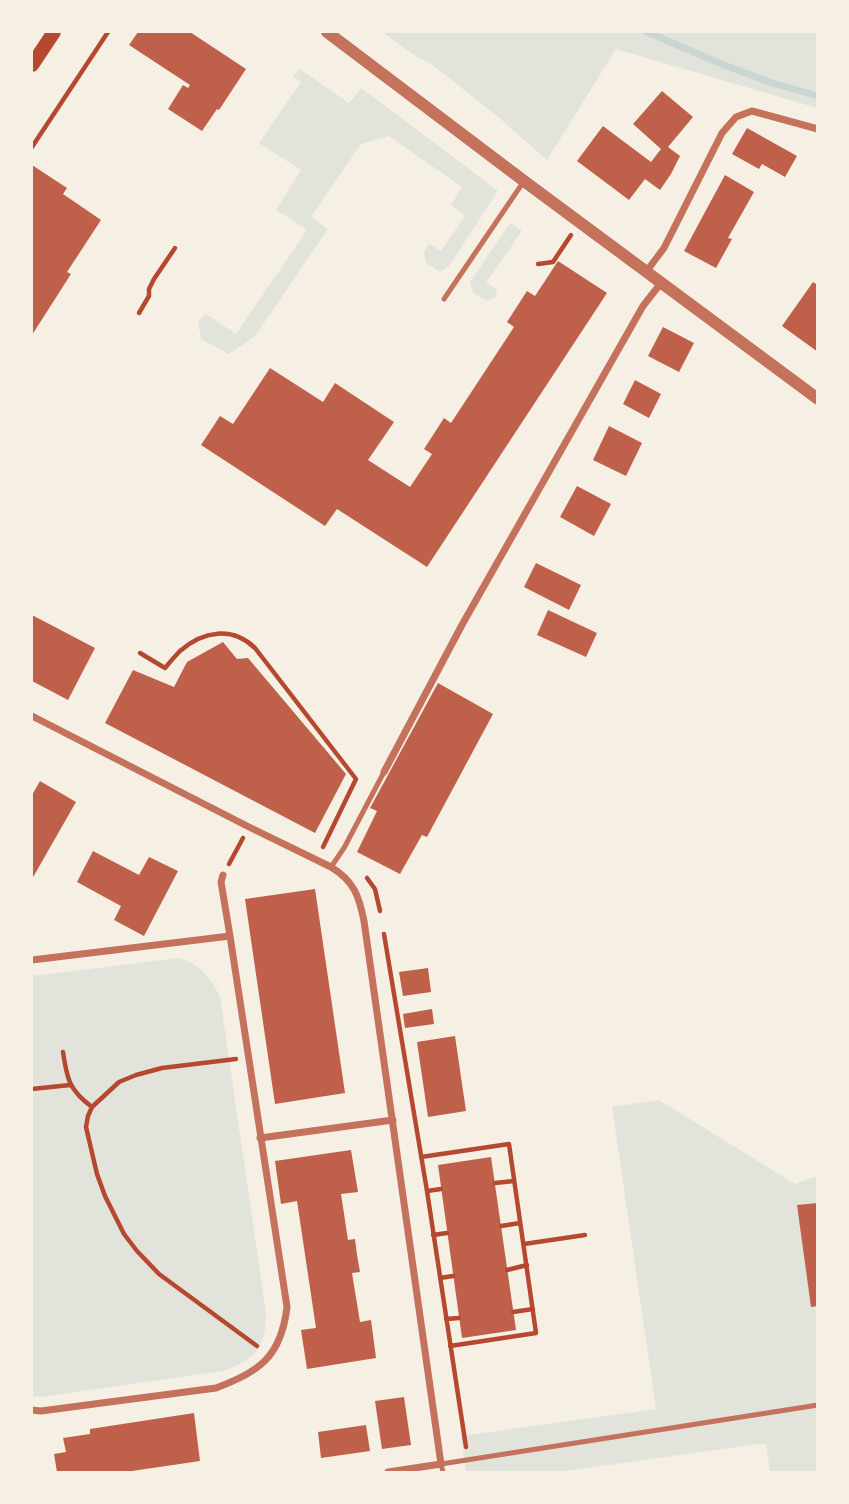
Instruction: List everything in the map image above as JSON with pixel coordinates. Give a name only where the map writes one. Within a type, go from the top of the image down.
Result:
[{"type":"main road","points":[[32,65],[54,32]]},
{"type":"street","points":[[327,32],[817,399]]},
{"type":"street","points":[[646,272],[664,248],[722,133],[736,117],[752,111],[817,128]]},
{"type":"street","points":[[384,772],[463,623],[643,306],[662,283]]},
{"type":"street","points":[[32,716],[249,828],[331,867],[341,874],[356,892],[362,913],[393,1120],[442,1468],[388,1472]]},
{"type":"street","points":[[32,1410],[216,1388],[255,1370],[278,1343],[284,1328],[287,1307],[221,881],[223,875]]},
{"type":"street","points":[[32,960],[230,936]]},
{"type":"street","points":[[260,1138],[393,1120]]},
{"type":"lane","points":[[444,299],[524,181]]},
{"type":"lane","points":[[331,867],[384,772]]},
{"type":"lane","points":[[442,1468],[468,1460],[817,1405]]},
{"type":"path","points":[[32,147],[108,32]]},
{"type":"path","points":[[538,264],[553,262],[569,239]]},
{"type":"path","points":[[139,313],[149,296],[154,279],[175,248]]},
{"type":"path","points":[[140,653],[165,668],[180,651],[200,638],[217,633],[232,634],[247,640],[255,648],[356,779],[317,860]]},
{"type":"path","points":[[223,875],[249,828]]},
{"type":"path","points":[[337,858],[370,880],[377,895],[381,918]]},
{"type":"path","points":[[383,931],[427,1191],[468,1460]]},
{"type":"path","points":[[63,1052],[67,1080],[79,1098],[92,1107]]},
{"type":"path","points":[[249,1058],[162,1068],[119,1082],[92,1107],[86,1127],[105,1196],[124,1234],[137,1251],[159,1273],[269,1355]]},
{"type":"path","points":[[32,1089],[70,1085]]},
{"type":"path","points":[[421,1157],[509,1144],[536,1333],[450,1346]]},
{"type":"path","points":[[495,1183],[514,1181]]},
{"type":"path","points":[[427,1191],[441,1189]]},
{"type":"path","points":[[501,1226],[520,1223]]},
{"type":"path","points":[[433,1235],[447,1233]]},
{"type":"path","points":[[524,1244],[585,1235]]},
{"type":"path","points":[[507,1269],[527,1265]]},
{"type":"path","points":[[440,1278],[453,1276]]},
{"type":"path","points":[[513,1312],[533,1309]]},
{"type":"path","points":[[446,1320],[459,1318]]},
{"type":"shaded area","points":[[382,32],[817,32],[817,108],[616,49],[547,160],[430,63]]},
{"type":"shaded area","points":[[300,69],[349,103],[361,88],[498,191],[449,266],[440,272],[426,263],[424,252],[429,244],[441,251],[465,216],[451,205],[462,187],[389,136],[361,144],[311,217],[328,229],[255,336],[229,354],[201,339],[198,321],[206,314],[236,334],[307,230],[276,210],[301,170],[259,143],[301,82],[293,77]]},
{"type":"shaded area","points":[[510,223],[522,231],[486,283],[497,289],[495,298],[487,301],[473,293],[470,282]]},
{"type":"shaded area","points":[[179,958],[204,972],[220,996],[266,1313],[261,1344],[243,1362],[223,1371],[41,1397],[32,1396],[32,976]]},
{"type":"shaded area","points":[[659,1100],[795,1184],[817,1176],[817,1472],[770,1472],[766,1443],[558,1472],[466,1472],[461,1436],[656,1409],[612,1107]]},
{"type":"building","points":[[138,32],[190,32],[246,69],[202,131],[168,109],[183,85],[188,88],[190,85],[129,45]]},
{"type":"building","points":[[662,91],[693,117],[668,147],[680,156],[660,190],[645,179],[629,200],[577,161],[603,126],[651,162],[661,149],[633,124]]},
{"type":"building","points":[[747,128],[797,156],[785,177],[762,164],[759,169],[732,154]]},
{"type":"building","points":[[32,165],[67,188],[63,194],[101,220],[67,272],[71,274],[32,335]]},
{"type":"building","points":[[725,175],[754,192],[728,238],[732,239],[716,268],[684,251]]},
{"type":"building","points":[[558,261],[607,293],[427,567],[337,509],[325,526],[201,445],[220,416],[233,424],[270,368],[323,402],[335,383],[394,422],[368,460],[410,487],[432,454],[424,449],[444,418],[451,423],[514,327],[507,322],[527,291],[535,296]]},
{"type":"building","points":[[813,282],[818,285],[818,352],[782,326]]},
{"type":"building","points":[[663,327],[694,343],[679,372],[648,356]]},
{"type":"building","points":[[635,380],[661,394],[649,418],[623,404]]},
{"type":"building","points":[[609,426],[642,443],[626,476],[593,460]]},
{"type":"building","points":[[577,486],[611,504],[594,536],[560,517]]},
{"type":"building","points":[[536,563],[581,585],[569,610],[524,587]]},
{"type":"building","points":[[548,610],[597,633],[586,657],[537,635]]},
{"type":"building","points":[[32,615],[95,648],[68,700],[32,681]]},
{"type":"building","points":[[223,642],[237,659],[248,658],[346,774],[315,833],[105,723],[133,670],[174,687],[187,662]]},
{"type":"building","points":[[438,683],[493,714],[427,837],[422,835],[400,874],[357,852],[377,811],[370,808]]},
{"type":"building","points":[[40,781],[76,802],[32,879],[32,795]]},
{"type":"building","points":[[93,851],[139,875],[149,857],[178,871],[144,936],[114,920],[121,906],[77,882]]},
{"type":"building","points":[[315,889],[345,1093],[275,1104],[245,899]]},
{"type":"building","points":[[428,968],[431,992],[403,996],[399,972]]},
{"type":"building","points":[[432,1009],[434,1024],[405,1028],[403,1014]]},
{"type":"building","points":[[455,1036],[466,1111],[428,1117],[417,1042]]},
{"type":"building","points":[[351,1150],[358,1192],[341,1194],[348,1240],[355,1239],[360,1272],[352,1273],[360,1322],[371,1320],[376,1358],[307,1369],[301,1330],[316,1328],[297,1201],[281,1204],[275,1161]]},
{"type":"building","points":[[491,1157],[516,1330],[462,1338],[438,1165]]},
{"type":"building","points":[[818,1203],[818,1306],[811,1307],[797,1205]]},
{"type":"building","points":[[404,1397],[411,1445],[382,1449],[375,1401]]},
{"type":"building","points":[[194,1413],[200,1461],[125,1472],[57,1472],[54,1454],[66,1452],[63,1438],[90,1434],[90,1429]]},
{"type":"building","points":[[366,1425],[370,1451],[321,1458],[318,1432]]},
{"type":"waterway","points":[[647,32],[772,83],[818,96]]}]
